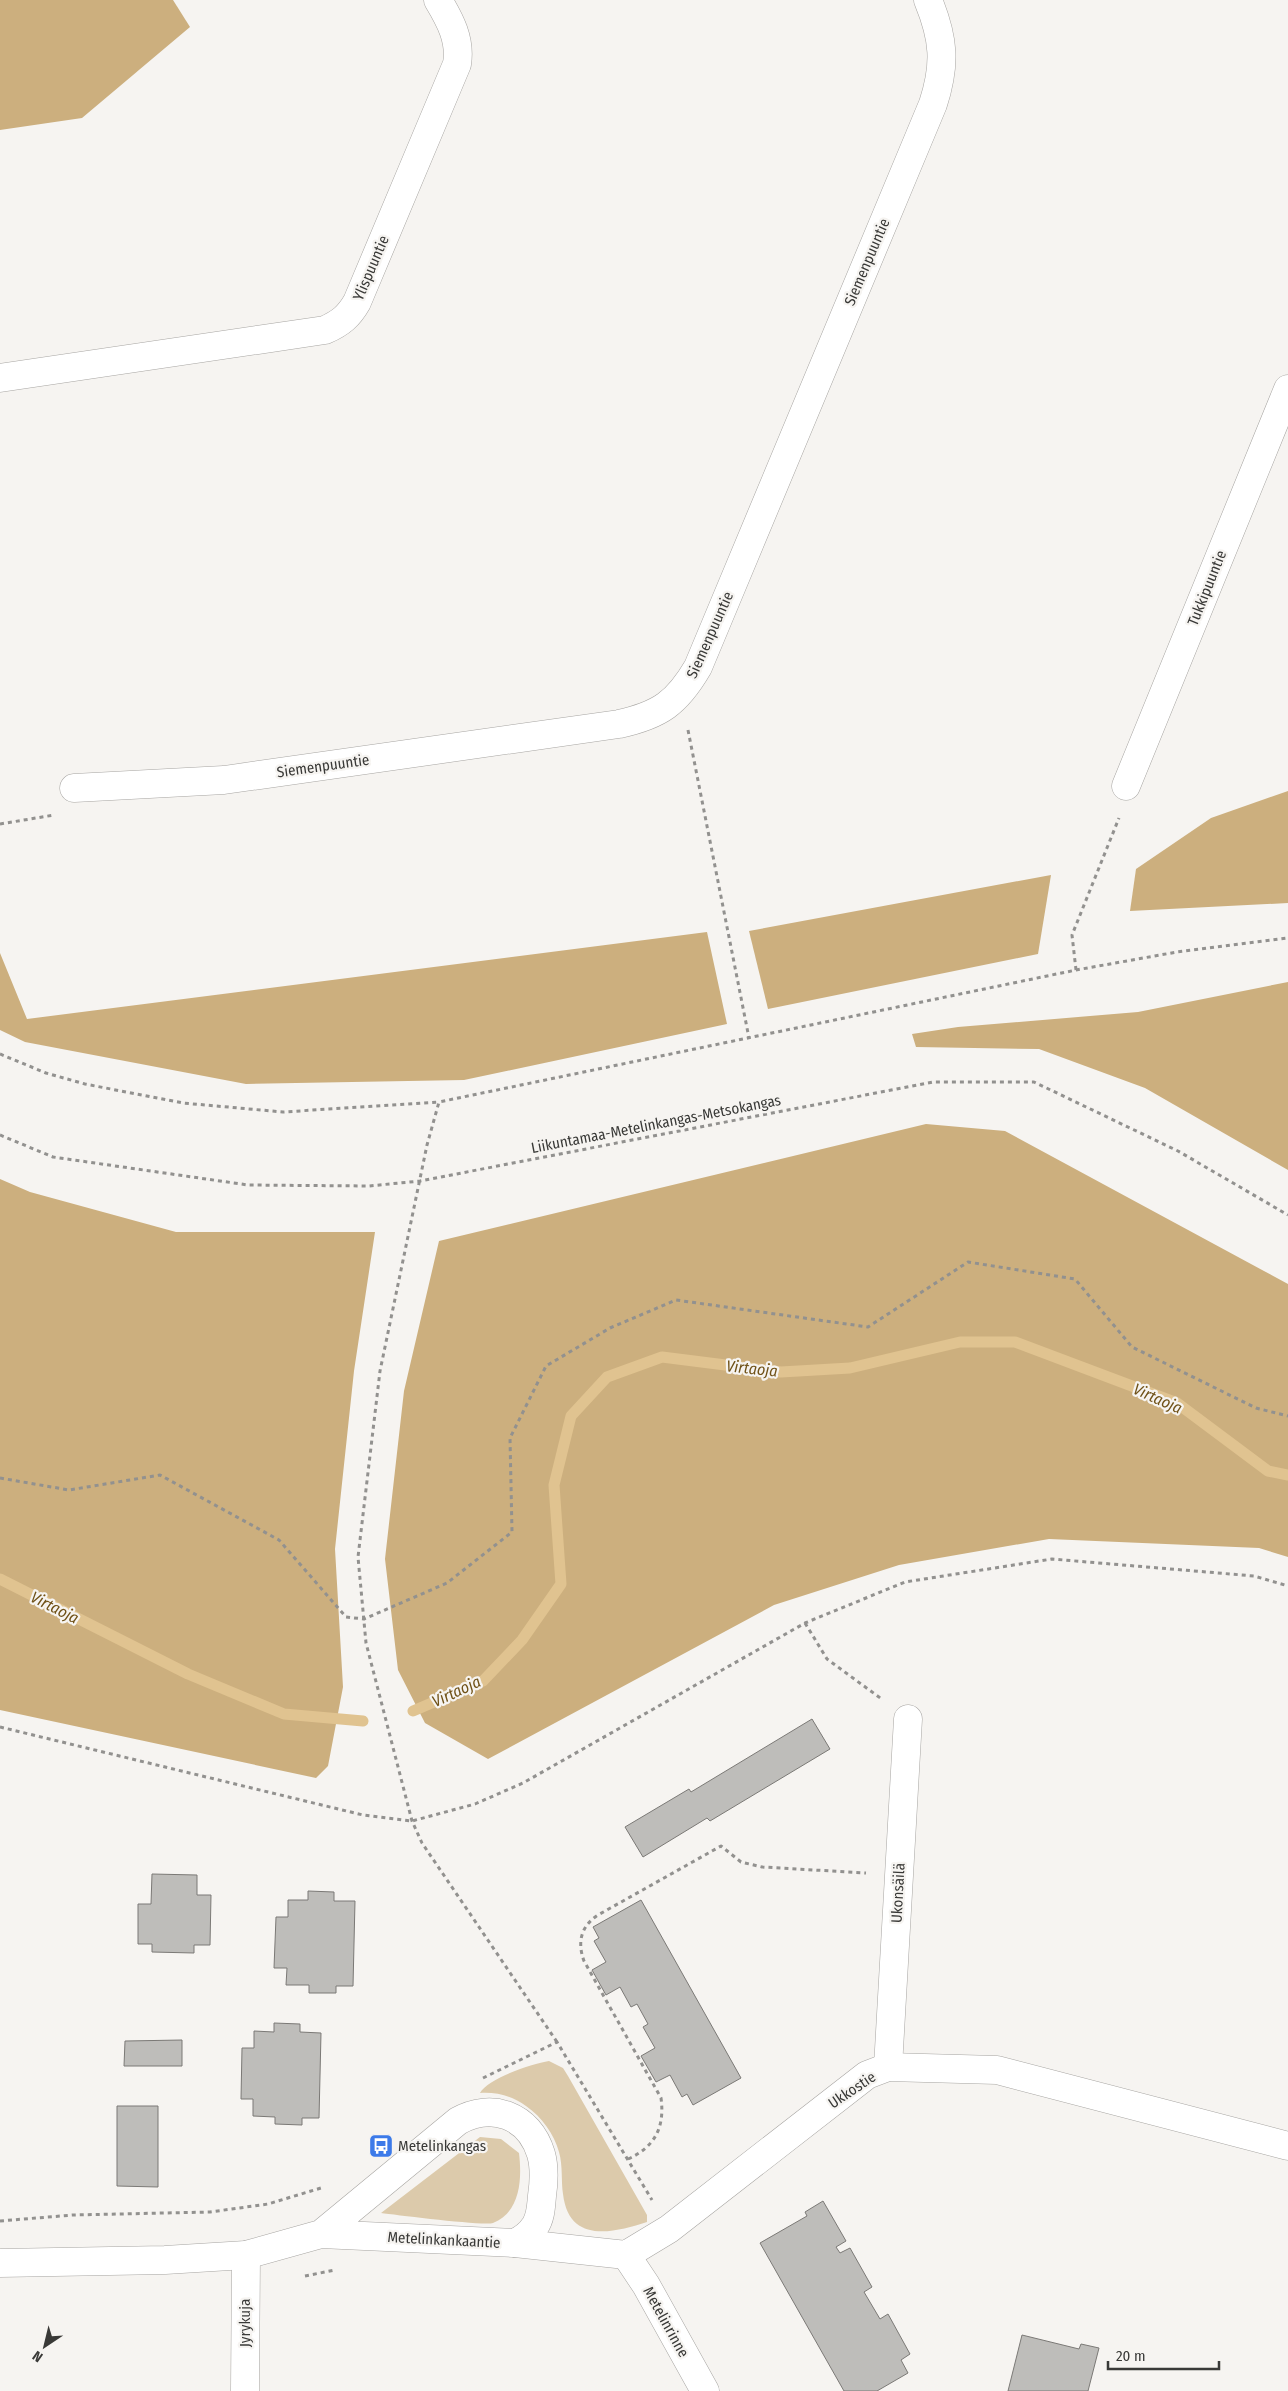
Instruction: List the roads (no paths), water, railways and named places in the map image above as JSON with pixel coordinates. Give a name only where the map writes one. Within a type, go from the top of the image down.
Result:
[{"type":"street","name":"Ylispuuntie","points":[[0,378],[326,330],[341,323],[358,302],[457,64],[459,51],[452,24],[438,0]]},
{"type":"street","name":"Siemenpuuntie","points":[[74,788],[224,780],[619,724],[658,712],[674,700],[686,687],[698,667],[933,104],[941,80],[943,57],[940,35],[928,0]]},
{"type":"street","name":"Tukkipuuntie","points":[[1126,786],[1288,390]]},
{"type":"street","name":"Ukonsäilä","points":[[888,2067],[908,1718]]},
{"type":"street","name":"Ukkostie","points":[[626,2255],[669,2229],[868,2075],[888,2067],[997,2070],[1288,2145]]},
{"type":"street","name":"Metelinkankaantie","points":[[0,2263],[165,2260],[246,2255],[321,2234],[515,2243],[526,2236],[535,2226],[541,2212],[544,2171],[540,2152],[530,2133],[514,2118],[499,2112],[483,2111],[471,2114],[458,2121],[321,2234]]},
{"type":"street","points":[[515,2243],[626,2255]]},
{"type":"street","name":"Jyrykuja","points":[[245,2391],[246,2255]]},
{"type":"street","name":"Metelinrinne","points":[[626,2255],[646,2285],[705,2391]]},
{"type":"waterway","name":"Virtaoja","points":[[413,1711],[483,1681],[522,1640],[561,1584],[554,1485],[571,1416],[607,1377],[662,1357],[781,1372],[850,1368],[960,1342],[1015,1342],[1177,1403],[1268,1471],[1288,1475]]},
{"type":"waterway","name":"Virtaoja","points":[[0,1579],[188,1674],[284,1714],[363,1721]]},
{"type":"place","name":"Metelinkangas","points":[[381,2146]]}]
